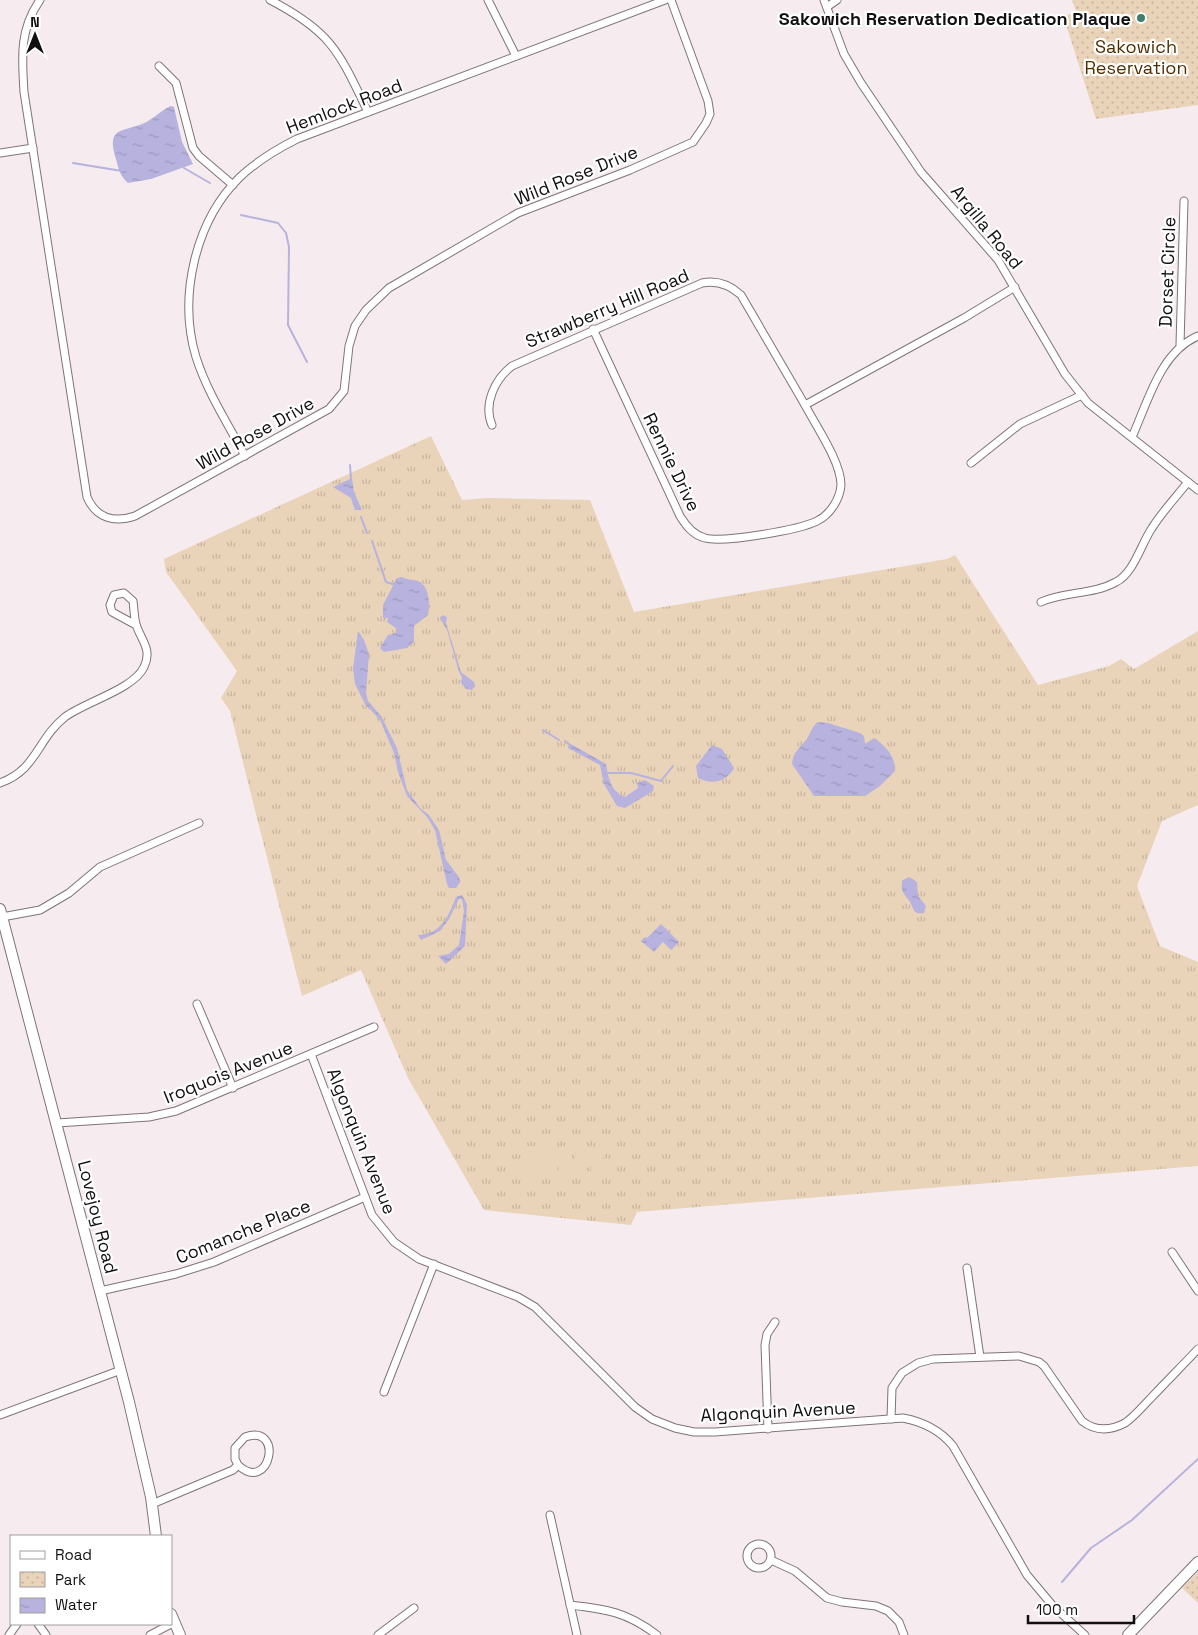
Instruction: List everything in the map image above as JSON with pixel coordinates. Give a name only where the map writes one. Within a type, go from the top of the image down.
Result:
[{"type":"main road","name":"Lovejoy Road","points":[[1,913],[121,1370],[152,1504],[156,1535]]},
{"type":"main road","points":[[1128,1635],[1198,1562]]},
{"type":"main road","points":[[173,1618],[180,1635]]},
{"type":"street","name":"Wild Rose Drive","points":[[40,0],[34,8],[21,47],[24,92],[83,478],[90,505],[104,517],[126,519],[312,420],[329,409],[340,397],[345,385],[349,346],[355,326],[366,310],[388,288],[518,214],[630,170],[693,142],[710,114],[708,101],[671,0]]},
{"type":"street","points":[[270,0],[303,18],[336,49],[368,112]]},
{"type":"street","points":[[488,0],[516,56]]},
{"type":"street","name":"Hemlock Road","points":[[245,456],[204,380],[191,331],[189,300],[197,251],[210,219],[233,185],[279,148],[296,139],[666,0]]},
{"type":"street","points":[[825,4],[837,0]]},
{"type":"street","name":"Argilla Road","points":[[825,4],[844,54],[890,127],[921,172],[990,249],[1065,374],[1088,403],[1198,490]]},
{"type":"street","points":[[159,66],[176,83],[193,148],[199,156],[233,185]]},
{"type":"street","points":[[0,153],[33,148]]},
{"type":"street","name":"Dorset Circle","points":[[1180,345],[1184,201]]},
{"type":"street","name":"Strawberry Hill Road","points":[[492,425],[488,409],[495,386],[502,375],[523,360],[695,286],[710,282],[724,284],[740,295],[805,405]]},
{"type":"street","points":[[805,405],[1015,288]]},
{"type":"street","name":"Rennie Drive","points":[[593,330],[680,516],[691,531],[698,536],[722,540],[784,529],[817,521],[830,511],[839,495],[840,474],[805,405]]},
{"type":"street","points":[[1132,437],[1163,368],[1180,345],[1198,336]]},
{"type":"street","points":[[971,463],[1020,424],[1082,395]]},
{"type":"street","points":[[1041,602],[1063,594],[1084,592],[1117,582],[1126,573],[1153,526],[1188,482]]},
{"type":"street","points":[[0,783],[24,771],[53,728],[63,719],[129,682],[142,671],[146,661],[147,650],[136,625],[132,599],[124,593],[114,595],[110,605],[112,612],[136,625]]},
{"type":"street","points":[[1,913],[40,910],[69,893],[100,867],[199,823]]},
{"type":"street","points":[[197,1004],[233,1088]]},
{"type":"street","name":"Iroquois Avenue","points":[[57,1123],[163,1115],[194,1105],[374,1027]]},
{"type":"street","name":"Algonquin Avenue","points":[[311,1054],[372,1215],[394,1242],[419,1259],[518,1297],[534,1307],[623,1396],[652,1419],[675,1428],[694,1432],[891,1419],[914,1420],[944,1436],[959,1457],[1027,1575],[1053,1606],[1085,1635]]},
{"type":"street","name":"Comanche Place","points":[[100,1291],[176,1274],[214,1262],[365,1197]]},
{"type":"street","points":[[1172,1252],[1198,1291]]},
{"type":"street","points":[[384,1392],[434,1264]]},
{"type":"street","points":[[968,1268],[980,1357]]},
{"type":"street","points":[[768,1428],[765,1345],[767,1334],[775,1322]]},
{"type":"street","points":[[891,1419],[892,1388],[896,1380],[910,1367],[933,1360],[1019,1356],[1039,1362],[1049,1372],[1082,1421],[1095,1429],[1104,1429],[1126,1422],[1198,1349]]},
{"type":"street","points":[[0,1415],[121,1370]]},
{"type":"street","points":[[252,1435],[265,1441],[270,1448],[270,1456],[264,1467],[257,1471],[249,1471],[238,1465],[234,1451],[241,1439],[252,1435]]},
{"type":"street","points":[[152,1504],[224,1475],[238,1465]]},
{"type":"street","points":[[550,1515],[577,1635]]},
{"type":"street","points":[[771,1560],[795,1571],[827,1598],[842,1602],[876,1606],[888,1611],[899,1622],[904,1635]]},
{"type":"street","points":[[570,1605],[607,1609],[625,1615],[657,1635]]},
{"type":"street","points":[[378,1635],[414,1608]]},
{"type":"street","points":[[150,1635],[164,1625]]},
{"type":"green space","name":"Sakowich Reservation","points":[[1072,0],[1198,0],[1198,105],[1096,119],[1063,15],[1077,14]]},
{"type":"green space","points":[[431,436],[462,500],[488,498],[590,500],[634,612],[947,559],[955,555],[1038,685],[1109,666],[1121,659],[1134,669],[1198,631],[1198,805],[1162,821],[1137,886],[1160,946],[1198,962],[1198,1166],[637,1212],[631,1225],[484,1210],[408,1078],[361,970],[302,996],[230,711],[221,698],[237,671],[166,572],[164,559]]},
{"type":"green space","points":[[527,1146],[538,1147],[536,1172],[525,1172]]},
{"type":"green space","points":[[542,1147],[553,1148],[551,1174],[540,1173]]},
{"type":"green space","points":[[560,1148],[572,1149],[570,1174],[558,1174]]},
{"type":"green space","points":[[576,1149],[588,1150],[586,1176],[574,1175]]},
{"type":"green space","points":[[592,1150],[604,1151],[602,1177],[591,1176]]},
{"type":"green space","points":[[1198,1572],[1198,1603],[1182,1588]]},
{"type":"water","points":[[171,106],[174,107],[182,142],[193,164],[151,179],[128,183],[121,175],[113,148],[115,135],[120,131],[148,121]]},
{"type":"water","points":[[352,478],[354,492],[362,510],[355,510],[351,498],[333,487]]},
{"type":"water","points":[[402,577],[418,581],[425,587],[429,601],[428,615],[414,626],[414,642],[407,648],[384,652],[380,648],[388,635],[396,633],[397,629],[387,622],[388,618],[383,618],[383,605],[397,578]]},
{"type":"water","points":[[443,615],[447,617],[446,623],[461,672],[474,682],[475,686],[472,690],[466,689],[461,683],[462,677],[447,630],[440,618]]},
{"type":"water","points":[[358,631],[364,640],[369,654],[366,693],[368,701],[381,716],[397,748],[407,790],[420,808],[429,815],[439,830],[446,860],[459,877],[460,882],[456,888],[449,888],[447,884],[435,830],[427,817],[407,796],[398,772],[394,753],[380,720],[365,704],[355,684],[353,669]]},
{"type":"water","points":[[818,722],[828,723],[860,733],[864,736],[865,744],[874,738],[892,756],[895,771],[880,786],[865,796],[814,796],[792,764],[795,754]]},
{"type":"water","points":[[569,743],[606,764],[611,784],[620,795],[625,797],[638,788],[637,783],[645,780],[654,786],[653,791],[625,808],[617,806],[604,784],[600,765],[568,748]]},
{"type":"water","points":[[712,745],[722,749],[734,768],[723,779],[714,782],[698,778],[696,766]]},
{"type":"water","points":[[909,877],[917,882],[918,896],[926,906],[924,913],[914,911],[903,892],[903,880]]},
{"type":"water","points":[[462,895],[467,904],[465,946],[446,964],[438,956],[449,954],[459,945],[464,911],[462,899],[459,899],[449,919],[440,931],[421,940],[418,935],[433,932],[438,928],[447,917],[456,897]]},
{"type":"water","points":[[661,924],[679,942],[671,950],[663,942],[654,952],[641,941],[645,937],[647,938]]},
{"type":"waterway","points":[[73,163],[122,171]]},
{"type":"waterway","points":[[184,168],[210,183]]},
{"type":"waterway","points":[[241,215],[278,223],[286,233],[289,247],[288,325],[307,362]]},
{"type":"waterway","points":[[350,465],[351,479]]},
{"type":"waterway","points":[[361,517],[367,533]]},
{"type":"waterway","points":[[372,541],[386,582],[396,585]]},
{"type":"waterway","points":[[543,730],[559,740]]},
{"type":"waterway","points":[[565,741],[570,745]]},
{"type":"waterway","points":[[606,773],[631,773],[661,781],[673,766]]},
{"type":"waterway","points":[[1062,1582],[1091,1548],[1132,1520],[1198,1459]]},
{"type":"place","name":"Sakowich Reservation Dedication Plaque","points":[[1141,18]]}]
